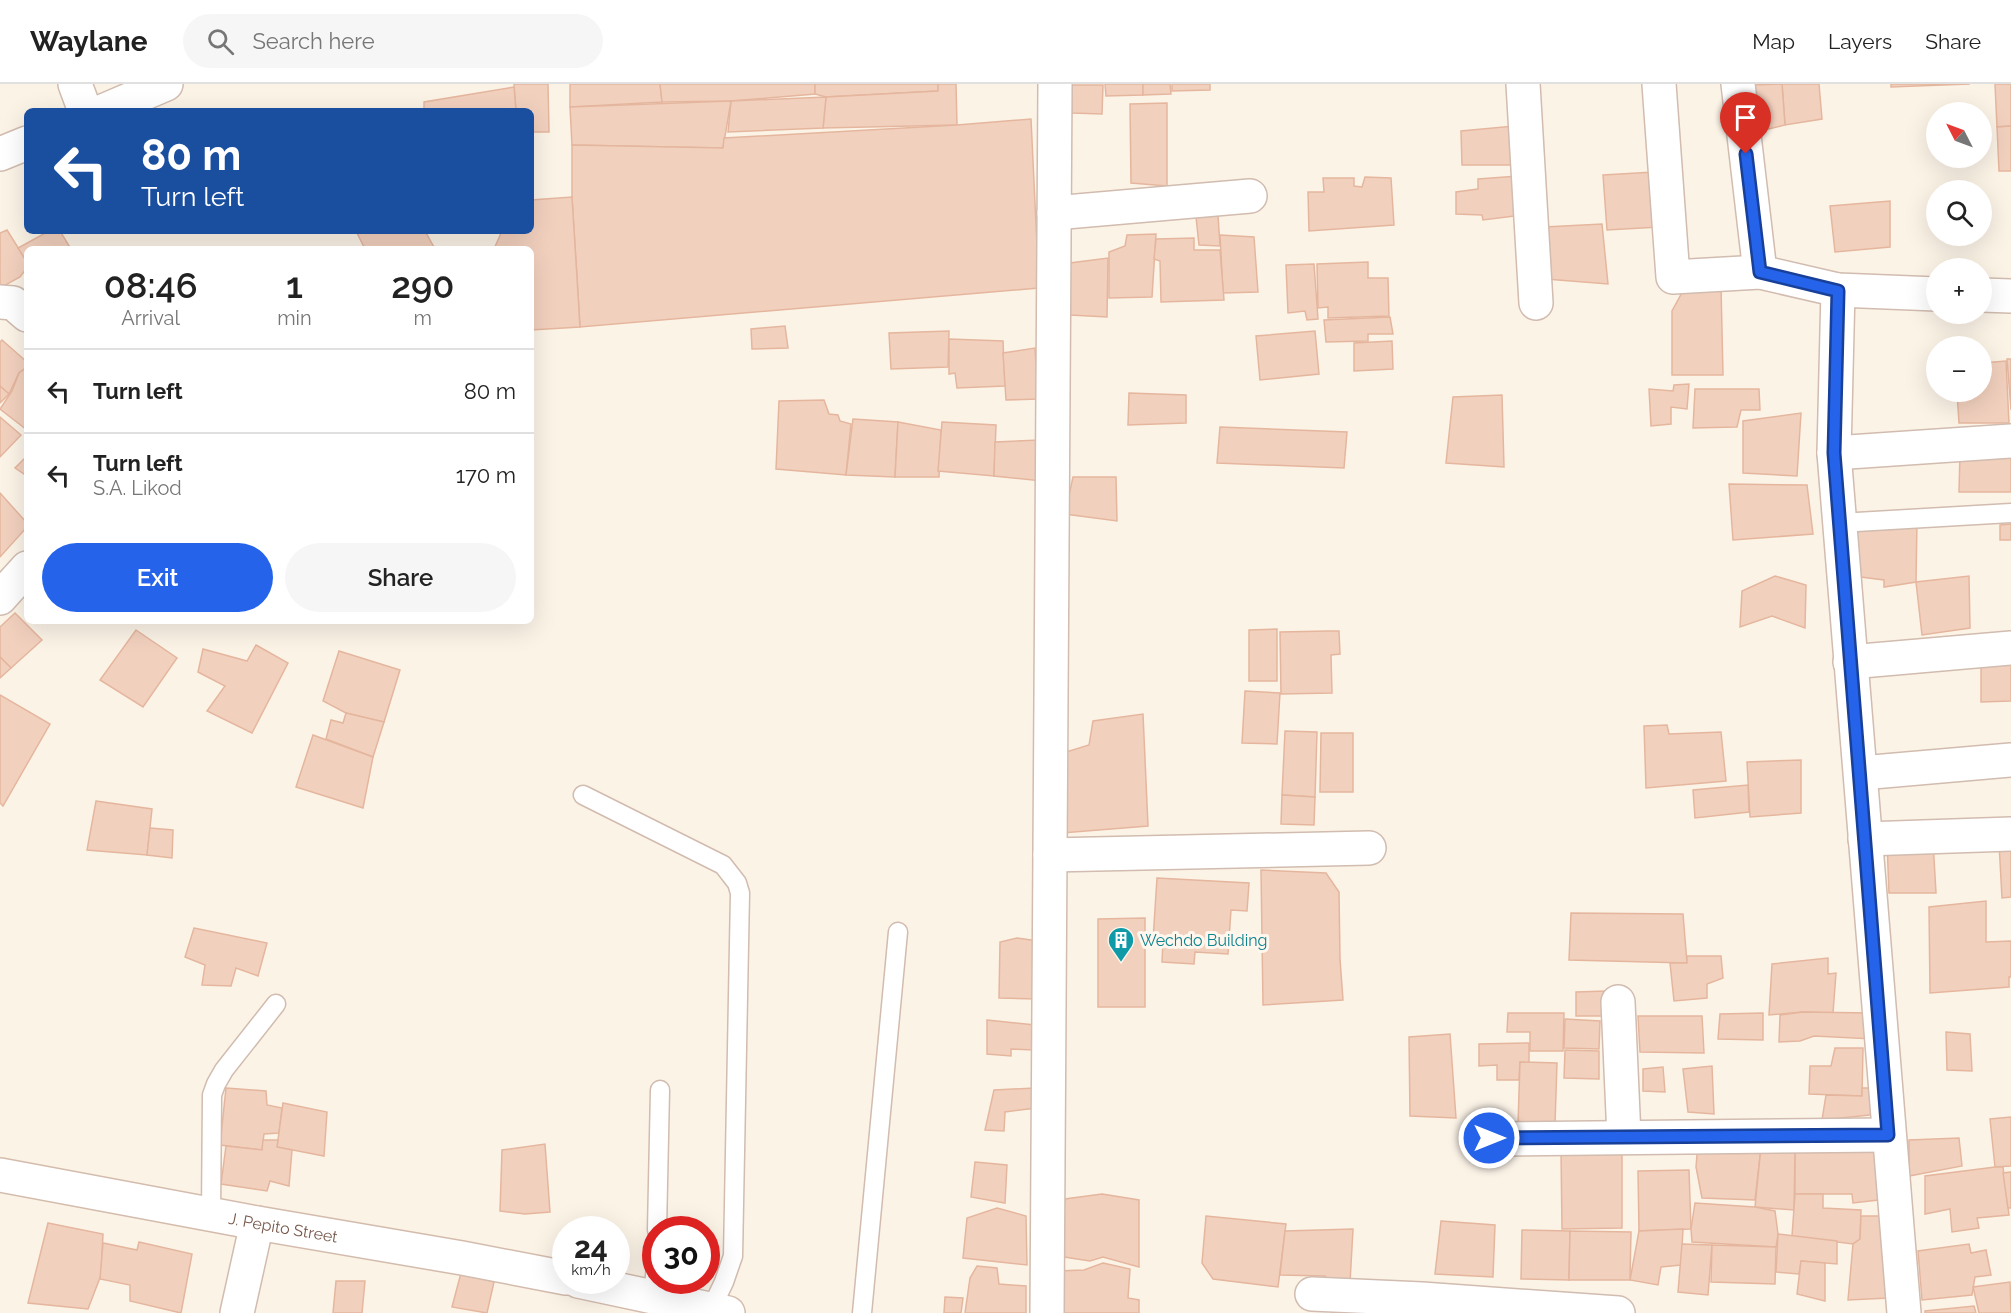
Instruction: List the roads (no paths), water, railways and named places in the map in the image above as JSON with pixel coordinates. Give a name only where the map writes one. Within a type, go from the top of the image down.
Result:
[{"type":"street","points":[[75,84],[84,108]]},
{"type":"street","points":[[110,108],[166,84]]},
{"type":"street","points":[[1047,1313],[1055,84]]},
{"type":"street","points":[[1523,84],[1536,303]]},
{"type":"street","points":[[1659,84],[1673,277],[1760,272],[1838,291],[1926,294]]},
{"type":"street","points":[[1738,84],[1760,272]]},
{"type":"street","points":[[0,154],[24,144]]},
{"type":"street","points":[[1054,213],[1250,196]]},
{"type":"street","points":[[1838,291],[1834,453],[1904,1313]]},
{"type":"street","points":[[1992,295],[2011,296]]},
{"type":"street","points":[[0,302],[13,303],[24,312]]},
{"type":"street","points":[[1834,453],[2011,441]]},
{"type":"street","points":[[0,598],[24,571]]},
{"type":"street","points":[[1850,663],[2011,648]]},
{"type":"street","points":[[1861,773],[2011,760]]},
{"type":"street","points":[[1865,839],[2011,834]]},
{"type":"street","points":[[1050,855],[1369,848]]},
{"type":"street","points":[[1618,1002],[1624,1137]]},
{"type":"street","points":[[1489,1138],[1888,1135]]},
{"type":"street","name":"J. Pepito Street","points":[[0,1175],[552,1275]]},
{"type":"street","points":[[237,1313],[257,1223]]},
{"type":"street","points":[[680,1294],[716,1312]]},
{"type":"street","points":[[1312,1294],[1421,1306],[1618,1313]]},
{"type":"lane","points":[[1839,523],[2011,513]]},
{"type":"lane","points":[[582,795],[723,865],[737,883],[740,893],[733,1256],[716,1312]]},
{"type":"lane","points":[[862,1313],[898,932]]},
{"type":"lane","points":[[211,1214],[212,1095],[224,1070],[276,1004]]},
{"type":"lane","points":[[657,1216],[660,1090]]},
{"type":"place","name":"Wechdo Building","points":[[1121,963]]}]
